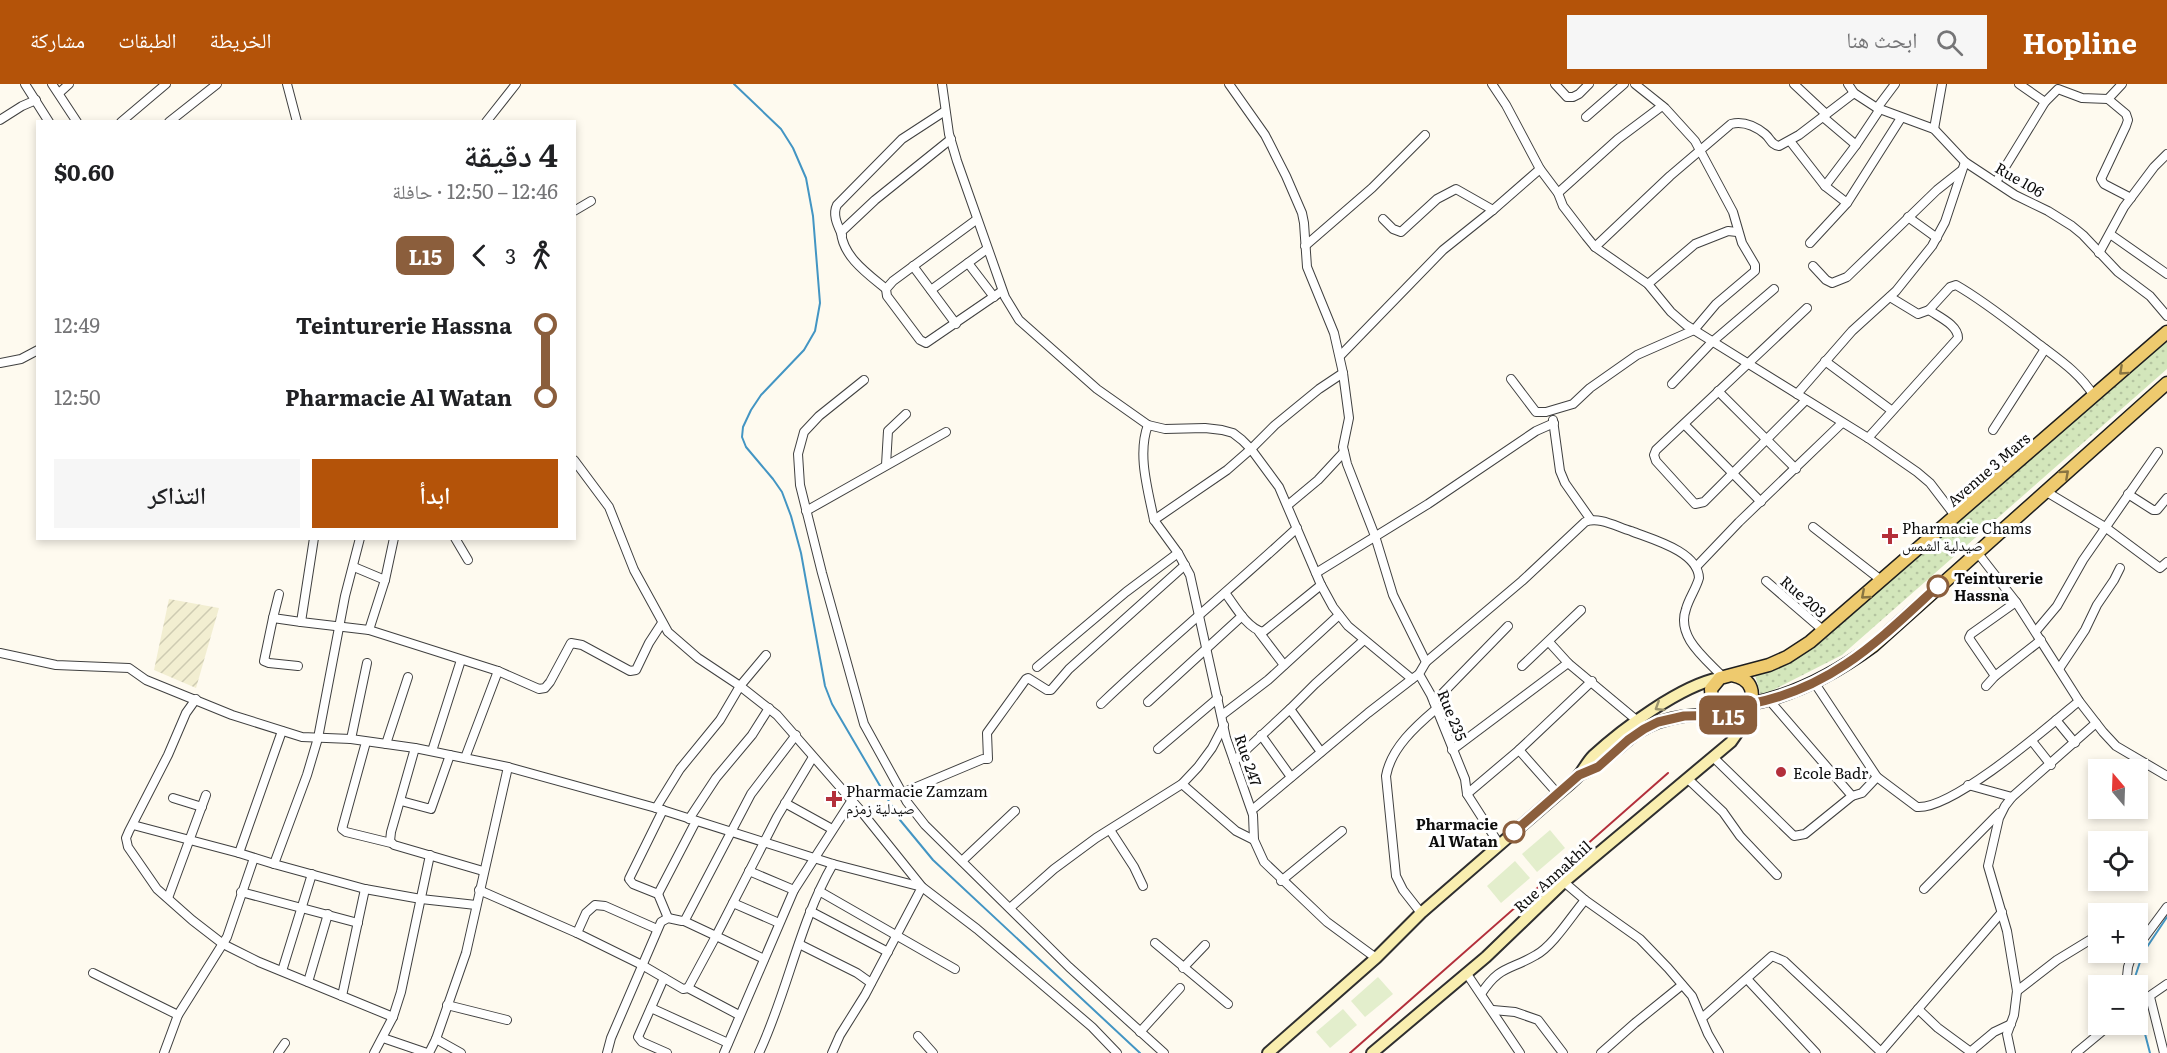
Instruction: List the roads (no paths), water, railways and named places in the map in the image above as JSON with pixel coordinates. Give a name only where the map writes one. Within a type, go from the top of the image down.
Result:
[{"type":"main road","name":"Avenue 3 Mars","points":[[1725,677],[1754,670],[1787,657],[1824,631],[2167,332]]},
{"type":"main road","points":[[1750,704],[1769,700],[1814,682],[1839,670],[1873,646],[2167,383]]},
{"type":"main road","points":[[1721,714],[1712,704],[1710,696],[1711,689],[1725,677]]},
{"type":"main road","points":[[1268,1053],[1376,958],[1421,913],[1579,775],[1592,757],[1641,724],[1683,691],[1708,680],[1725,677],[1743,678],[1752,692],[1750,704],[1745,711],[1733,717],[1721,714],[1684,716],[1641,724]]},
{"type":"main road","name":"Rue Annakhil","points":[[1372,1053],[1467,974],[1564,882],[1736,737],[1739,727],[1738,715]]},
{"type":"street","points":[[25,84],[48,120]]},
{"type":"street","points":[[52,84],[75,120]]},
{"type":"street","points":[[59,93],[69,84]]},
{"type":"street","points":[[123,120],[166,84]]},
{"type":"street","points":[[171,120],[216,84]]},
{"type":"street","points":[[287,84],[296,120]]},
{"type":"street","points":[[488,120],[516,84]]},
{"type":"street","points":[[942,84],[951,140],[976,220],[1002,291],[1018,320],[1097,388],[1148,425],[1165,429],[1222,430],[1233,433],[1251,449],[1274,480],[1288,505],[1321,585],[1339,615],[1364,640],[1416,676]]},
{"type":"street","points":[[1229,84],[1265,135],[1289,182],[1304,223],[1307,267],[1334,333],[1340,356],[1348,418],[1344,443],[1348,471],[1375,536],[1393,595],[1426,662]]},
{"type":"street","points":[[1492,84],[1506,105],[1540,169],[1558,193],[1563,206],[1595,247],[1647,284],[1671,312],[1694,330],[1868,438],[1930,483],[1956,516]]},
{"type":"street","points":[[1555,84],[1567,97],[1573,97],[1589,84]]},
{"type":"street","points":[[1586,117],[1624,84]]},
{"type":"street","points":[[1511,379],[1536,412],[1573,404],[1590,388],[1637,355],[1694,330],[1716,304],[1755,271],[1755,265],[1737,232],[1732,212],[1701,150],[1688,132],[1662,106],[1635,84]]},
{"type":"street","points":[[1794,84],[1856,145]]},
{"type":"street","name":"Rue 106","points":[[1848,84],[1854,93],[1879,108],[1934,129],[1965,162],[2015,195],[2072,226],[2118,272],[2150,296],[2167,316]]},
{"type":"street","points":[[1825,186],[1856,145],[1895,84]]},
{"type":"street","points":[[1934,129],[1942,84]]},
{"type":"street","points":[[2019,84],[2045,102]]},
{"type":"street","points":[[2108,99],[2122,84]]},
{"type":"street","points":[[1996,182],[2045,102],[2058,89],[2082,98],[2108,99],[2126,114],[2128,120],[2101,179],[2104,184],[2131,198]]},
{"type":"street","points":[[1595,247],[1731,124],[1746,123],[1761,131],[1776,146],[1790,141],[1854,93]]},
{"type":"street","points":[[0,120],[36,100]]},
{"type":"street","points":[[1558,193],[1618,139],[1662,106]]},
{"type":"street","points":[[945,111],[902,139],[837,205],[836,220],[845,247],[886,289],[889,300],[923,343],[930,342],[1002,291]]},
{"type":"street","points":[[1810,243],[1847,203],[1901,118]]},
{"type":"street","points":[[1305,246],[1372,188],[1425,135]]},
{"type":"street","points":[[842,235],[844,228],[867,207],[951,140]]},
{"type":"street","points":[[1790,141],[1825,186],[1847,203]]},
{"type":"street","points":[[2099,253],[2131,198],[2154,167],[2167,154]]},
{"type":"street","points":[[1797,394],[1866,318],[1890,297],[1937,238],[1945,222],[1965,162]]},
{"type":"street","points":[[1340,356],[1443,250],[1540,169]]},
{"type":"street","points":[[1813,266],[1832,284],[1847,277],[1937,190],[1962,171]]},
{"type":"street","points":[[1383,219],[1393,229],[1401,231],[1437,199],[1456,189],[1493,210]]},
{"type":"street","points":[[576,210],[591,201]]},
{"type":"street","points":[[1908,217],[1937,238]]},
{"type":"street","points":[[886,289],[913,266],[976,220]]},
{"type":"street","points":[[1647,284],[1695,244],[1728,231],[1737,232]]},
{"type":"street","points":[[2110,234],[2167,274]]},
{"type":"street","points":[[931,290],[987,249]]},
{"type":"street","points":[[968,263],[994,297]]},
{"type":"street","points":[[913,266],[956,324]]},
{"type":"street","points":[[1890,297],[1918,314],[1929,310],[1950,287],[1956,285],[2070,367],[2094,396]]},
{"type":"street","points":[[1672,384],[1712,342],[1774,289]]},
{"type":"street","points":[[1806,400],[1704,502],[1695,504],[1656,461],[1654,455],[1656,450],[1807,308]]},
{"type":"street","points":[[1868,438],[1958,338],[1955,329],[1929,310]]},
{"type":"street","points":[[1993,430],[2044,349]]},
{"type":"street","points":[[0,363],[21,360],[36,352]]},
{"type":"street","points":[[1826,361],[1891,410]]},
{"type":"street","points":[[1148,425],[1143,449],[1154,520],[1216,478],[1251,449],[1275,424],[1343,373]]},
{"type":"street","points":[[864,380],[819,416],[804,432],[800,442],[798,467],[806,511],[864,724],[902,793],[925,825],[1069,967],[1164,1053]]},
{"type":"street","points":[[1718,392],[1796,469]]},
{"type":"street","points":[[1553,410],[1560,471],[1591,520]]},
{"type":"street","points":[[886,465],[888,431],[906,414]]},
{"type":"street","points":[[1316,573],[1428,504],[1536,431],[1554,423]]},
{"type":"street","points":[[1696,567],[1842,423]]},
{"type":"street","points":[[1685,425],[1761,502]]},
{"type":"street","points":[[806,511],[946,432]]},
{"type":"street","points":[[1288,505],[1312,485],[1344,452]]},
{"type":"street","points":[[2036,631],[2057,606],[2083,560],[2158,452]]},
{"type":"street","points":[[576,463],[609,507],[626,551],[662,623],[676,640],[769,708],[796,735],[852,800],[922,887],[977,929],[1092,1027],[1117,1053]]},
{"type":"street","points":[[2045,491],[2105,527],[2160,568],[2167,562]]},
{"type":"street","points":[[2128,494],[2153,510],[2157,510],[2167,498]]},
{"type":"street","name":"Rue 247","points":[[1154,520],[1185,566],[1200,616],[1224,725],[1252,810],[1255,827],[1254,840],[1264,862],[1281,881],[1327,922],[1376,958]]},
{"type":"street","points":[[1252,810],[1416,676],[1426,662],[1522,581],[1585,522],[1591,520],[1661,542],[1686,556],[1696,567],[1699,578],[1686,608],[1683,626],[1690,641],[1725,677]]},
{"type":"street","points":[[1813,527],[1881,580]]},
{"type":"street","points":[[1101,705],[1151,656],[1226,594],[1297,528]]},
{"type":"street","points":[[301,622],[314,540]]},
{"type":"street","points":[[274,864],[307,775],[318,738],[338,627],[360,540]]},
{"type":"street","points":[[369,630],[385,580],[394,540]]},
{"type":"street","points":[[456,540],[468,560]]},
{"type":"street","points":[[1977,552],[2016,602],[2079,701],[2096,723],[2116,746],[2167,776]]},
{"type":"street","points":[[1037,667],[1126,592],[1178,553]]},
{"type":"street","points":[[902,793],[980,760],[988,759],[987,733],[1026,679],[1051,690],[1069,669],[1185,566]]},
{"type":"street","points":[[354,567],[385,580]]},
{"type":"street","points":[[2059,669],[2085,630],[2120,568]]},
{"type":"street","name":"Rue 203","points":[[1766,581],[1824,631]]},
{"type":"street","points":[[1259,632],[1268,631],[1321,585]]},
{"type":"street","points":[[279,594],[264,661],[298,666]]},
{"type":"street","points":[[1226,594],[1284,665]]},
{"type":"street","points":[[1995,676],[1969,638],[1971,634],[2016,602]]},
{"type":"street","points":[[1521,666],[1581,610]]},
{"type":"street","points":[[1222,715],[1284,665],[1339,615]]},
{"type":"street","points":[[1148,702],[1242,616]]},
{"type":"street","points":[[273,618],[369,630],[498,671],[543,689],[550,682],[569,645],[574,642],[634,671],[662,623]]},
{"type":"street","points":[[1421,913],[1403,890],[1396,876],[1386,776],[1390,760],[1435,705],[1508,626]]},
{"type":"street","points":[[1234,760],[1364,640]]},
{"type":"street","points":[[1986,686],[1995,676],[2041,640]]},
{"type":"street","points":[[1548,642],[1568,663],[1641,724]]},
{"type":"street","points":[[0,653],[56,665],[129,668],[146,680],[232,715],[302,737],[351,739],[415,748],[508,767],[659,809],[833,864],[922,887]]},
{"type":"street","points":[[668,918],[658,894],[633,884],[629,879],[659,809],[680,769],[720,720],[740,686],[766,655]]},
{"type":"street","points":[[432,751],[462,660]]},
{"type":"street","points":[[351,739],[367,663]]},
{"type":"street","points":[[1452,750],[1568,663]]},
{"type":"street","points":[[465,758],[498,671]]},
{"type":"street","name":"Rue 235","points":[[1416,676],[1435,705],[1465,779],[1467,794],[1499,844]]},
{"type":"street","points":[[386,744],[408,677]]},
{"type":"street","points":[[1467,794],[1519,750],[1592,681]]},
{"type":"street","points":[[1814,682],[1877,777],[1917,807],[1943,800],[2016,754],[2079,701]]},
{"type":"street","points":[[1158,749],[1218,698]]},
{"type":"street","points":[[196,699],[186,713],[126,838],[128,847],[157,889],[223,944],[393,1017]]},
{"type":"street","points":[[1769,700],[1852,796]]},
{"type":"street","points":[[658,894],[692,820],[716,778],[752,735],[769,708]]},
{"type":"street","points":[[1290,709],[1321,752]]},
{"type":"street","points":[[2056,720],[2075,743]]},
{"type":"street","points":[[1924,889],[2012,797],[2096,723]]},
{"type":"street","points":[[1010,908],[1054,869],[1182,784],[1212,748],[1224,725]]},
{"type":"street","points":[[239,853],[282,731]]},
{"type":"street","points":[[684,921],[756,787],[796,735]]},
{"type":"street","points":[[1261,735],[1291,777]]},
{"type":"street","points":[[2032,741],[2051,765]]},
{"type":"street","points":[[366,742],[342,829],[345,832],[391,843],[483,872]]},
{"type":"street","points":[[391,843],[390,836],[415,748]]},
{"type":"street","points":[[1519,750],[1558,794]]},
{"type":"street","points":[[400,801],[431,809],[450,754]]},
{"type":"street","points":[[687,988],[763,842],[813,757]]},
{"type":"street","points":[[1713,757],[1794,836],[1805,834],[1852,796],[1862,793],[1877,777]]},
{"type":"street","points":[[383,1038],[428,1053],[436,1039],[466,953],[508,767]]},
{"type":"street","points":[[1688,779],[1723,812],[1740,836],[1777,875]]},
{"type":"street","points":[[1182,784],[1236,831],[1254,840]]},
{"type":"street","points":[[1968,784],[2012,797]]},
{"type":"street","points":[[168,898],[206,795]]},
{"type":"street","points":[[173,798],[202,807]]},
{"type":"street","points":[[724,1053],[794,890],[813,857],[852,800]]},
{"type":"street","points":[[785,803],[832,829]]},
{"type":"street","points":[[2005,806],[1995,830],[1988,866],[2012,955],[2017,991],[2007,1034],[2011,1053]]},
{"type":"street","points":[[962,861],[1015,811]]},
{"type":"street","points":[[133,825],[365,889],[476,905]]},
{"type":"street","points":[[1110,830],[1134,867],[1143,886]]},
{"type":"street","points":[[1281,881],[1342,831]]},
{"type":"street","points":[[374,1053],[393,1017],[408,966],[430,855]]},
{"type":"street","points":[[165,1053],[178,1015],[223,944],[254,858]]},
{"type":"street","points":[[759,1053],[784,993],[810,911],[833,864]]},
{"type":"street","points":[[749,871],[794,890]]},
{"type":"street","points":[[282,971],[312,874]]},
{"type":"street","points":[[1564,882],[1585,900],[1640,939],[1668,968],[1692,996],[1708,1034],[1719,1053]]},
{"type":"street","points":[[832,1053],[922,887]]},
{"type":"street","points":[[342,996],[365,889]]},
{"type":"street","points":[[479,890],[577,933],[642,965],[683,989],[687,988],[739,1015]]},
{"type":"street","points":[[819,891],[956,969]]},
{"type":"street","points":[[241,892],[358,923]]},
{"type":"street","points":[[1481,994],[1492,978],[1550,945],[1585,900]]},
{"type":"street","points":[[733,903],[779,923]]},
{"type":"street","points":[[577,933],[586,913],[595,905],[605,906],[657,929]]},
{"type":"street","points":[[2148,928],[2167,906]]},
{"type":"street","points":[[810,911],[888,952]]},
{"type":"street","points":[[1702,1018],[1772,956],[1784,961],[1881,1053],[2002,912]]},
{"type":"street","points":[[308,982],[328,914]]},
{"type":"street","points":[[607,1053],[611,1038],[661,922],[668,918],[684,921],[764,959]]},
{"type":"street","points":[[2017,991],[2057,960],[2088,941]]},
{"type":"street","points":[[1155,943],[1228,1004]]},
{"type":"street","points":[[799,944],[857,973],[871,983]]},
{"type":"street","points":[[1183,968],[1205,945]]},
{"type":"street","points":[[93,973],[178,1015]]},
{"type":"street","points":[[1467,974],[1520,1053]]},
{"type":"street","points":[[664,978],[638,1037],[642,1042],[667,1053]]},
{"type":"street","points":[[1747,979],[1812,1052]]},
{"type":"street","points":[[2148,999],[2167,984]]},
{"type":"street","points":[[1601,1053],[1682,986]]},
{"type":"street","points":[[1140,1032],[1180,988]]},
{"type":"street","points":[[2151,997],[2164,1053]]},
{"type":"street","points":[[447,1005],[507,1020]]},
{"type":"street","points":[[651,1008],[728,1042]]},
{"type":"street","points":[[1918,1009],[1938,1028],[1971,1052],[1994,1032],[2011,1024]]},
{"type":"street","points":[[1492,1010],[1515,1012],[1538,1020],[1563,1053]]},
{"type":"street","points":[[2076,1053],[2098,1035]]},
{"type":"street","points":[[918,1036],[933,1053]]},
{"type":"street","points":[[436,1039],[461,1053]]},
{"type":"street","points":[[278,1053],[285,1042]]},
{"type":"waterway","points":[[734,84],[781,129],[793,148],[806,178],[813,216],[820,303],[815,331],[804,350],[761,395],[743,427],[742,437],[746,447],[782,492],[791,516],[801,553],[825,686],[832,704],[900,820],[933,860],[1140,1053]]},
{"type":"waterway","points":[[2136,975],[2143,953],[2167,917]]},
{"type":"waterway","points":[[2145,1035],[2150,1053]]},
{"type":"railway","points":[[1350,1053],[1668,773]]},
{"type":"place","name":"Pharmacie Chams صيدلية الشمس","points":[[1890,536]]},
{"type":"place","name":"Teinturerie Hassna","points":[[1938,586]]},
{"type":"place","name":"Ecole Badr","points":[[1781,772]]},
{"type":"place","name":"Pharmacie Zamzam صيدلية زمزم","points":[[834,799]]},
{"type":"place","name":"Pharmacie Al Watan","points":[[1514,832]]}]
